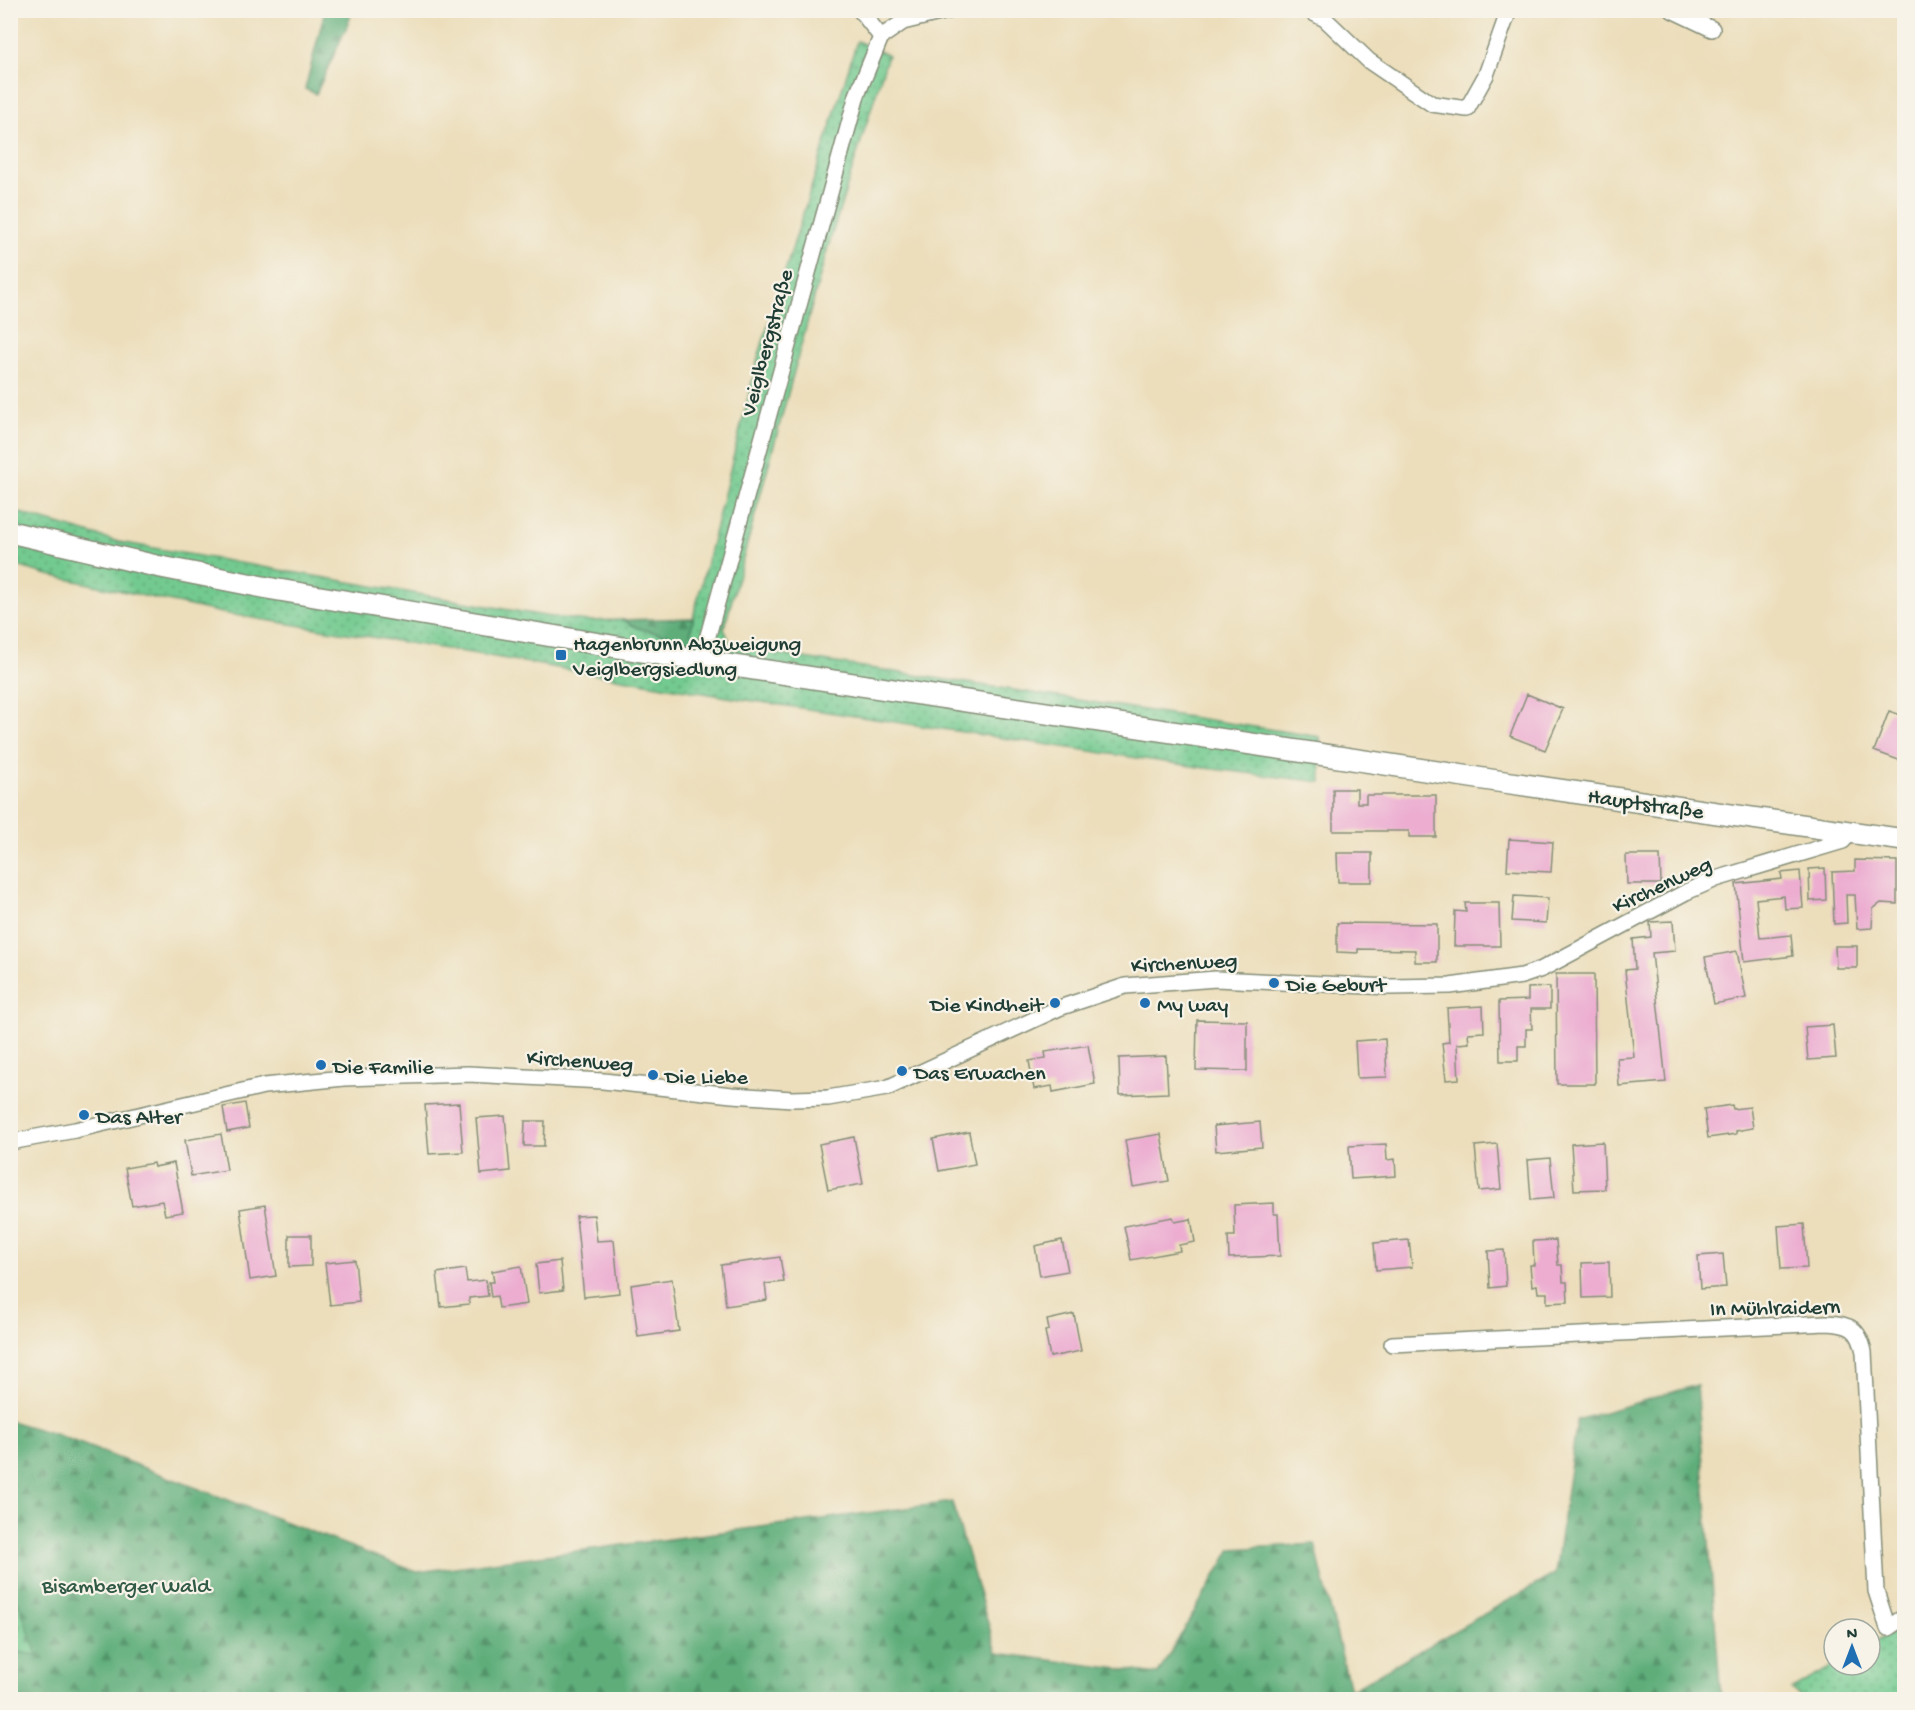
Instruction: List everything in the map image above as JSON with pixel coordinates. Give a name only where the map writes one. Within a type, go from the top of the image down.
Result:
[{"type":"main road","name":"Hauptstraße","points":[[10,532],[156,566],[273,589],[700,661],[1905,840]]},
{"type":"street","points":[[860,10],[881,37],[903,22],[952,10]]},
{"type":"street","points":[[1308,10],[1326,15],[1368,61],[1432,104],[1467,108],[1486,75],[1509,10]]},
{"type":"street","points":[[1672,10],[1712,29]]},
{"type":"street","name":"Veiglbergstraße","points":[[700,661],[857,95],[881,37]]},
{"type":"street","name":"Kirchenweg","points":[[10,1142],[75,1130],[264,1086],[344,1078],[468,1074],[603,1081],[792,1099],[859,1094],[887,1088],[1059,1008],[1125,986],[1216,979],[1390,987],[1438,986],[1488,982],[1522,976],[1542,969],[1686,892],[1716,879],[1843,842],[1852,831]]},
{"type":"street","name":"In Mühlraidern","points":[[1392,1344],[1826,1323],[1842,1324],[1853,1329],[1861,1339],[1864,1352],[1876,1591],[1888,1628],[1905,1617]]},
{"type":"green space","points":[[325,10],[352,11],[316,94],[305,89]]},
{"type":"green space","points":[[857,41],[888,55],[827,250],[724,629],[732,647],[1320,737],[1321,782],[1205,768],[727,697],[222,613],[44,574],[11,564],[10,510],[119,542],[545,616],[588,621],[623,620],[638,628],[689,640],[758,358]]},
{"type":"green space","points":[[693,618],[689,641],[638,628],[623,620]]},
{"type":"green space","name":"Bisamberger Wald","points":[[1697,1385],[1721,1699],[11,1699],[10,1421],[55,1434],[417,1572],[952,1502],[997,1653],[1158,1674],[1231,1549],[1315,1544],[1350,1690],[1555,1574],[1577,1420]]},
{"type":"green space","points":[[11,1581],[37,1655],[11,1651]]},
{"type":"green space","points":[[1904,1625],[1904,1699],[1801,1699],[1792,1689],[1822,1672],[1822,1677],[1882,1677],[1882,1638]]},
{"type":"building","points":[[1527,694],[1563,709],[1545,750],[1510,736]]},
{"type":"building","points":[[1889,711],[1904,716],[1904,762],[1874,751]]},
{"type":"building","points":[[1333,789],[1357,789],[1357,803],[1366,803],[1366,795],[1436,795],[1436,837],[1409,837],[1409,831],[1333,831]]},
{"type":"building","points":[[1509,839],[1553,842],[1551,872],[1507,870]]},
{"type":"building","points":[[1337,853],[1372,853],[1372,882],[1338,882]]},
{"type":"building","points":[[1626,855],[1660,855],[1661,884],[1627,884]]},
{"type":"building","points":[[1855,860],[1897,861],[1897,904],[1881,903],[1873,909],[1872,928],[1857,929],[1855,895],[1846,895],[1847,923],[1834,924],[1832,872],[1855,871]]},
{"type":"building","points":[[1825,868],[1826,900],[1810,901],[1809,869]]},
{"type":"building","points":[[1800,871],[1803,908],[1785,909],[1784,896],[1756,899],[1760,938],[1791,935],[1793,956],[1744,962],[1736,884],[1782,879],[1781,873]]},
{"type":"building","points":[[1514,896],[1548,898],[1546,923],[1512,921]]},
{"type":"building","points":[[1465,903],[1499,903],[1500,946],[1454,946],[1455,911],[1466,912]]},
{"type":"building","points":[[1673,921],[1675,951],[1652,953],[1666,1082],[1619,1086],[1617,1058],[1634,1057],[1625,970],[1635,969],[1633,939],[1651,937],[1650,922]]},
{"type":"building","points":[[1337,923],[1437,924],[1437,962],[1415,962],[1415,950],[1358,949],[1358,953],[1337,952]]},
{"type":"building","points":[[1835,946],[1857,946],[1857,968],[1836,968]]},
{"type":"building","points":[[1737,951],[1746,998],[1714,1004],[1705,957]]},
{"type":"building","points":[[1556,974],[1594,974],[1595,1084],[1557,1084]]},
{"type":"building","points":[[1550,987],[1550,1009],[1531,1009],[1532,1029],[1526,1029],[1526,1046],[1518,1046],[1518,1061],[1500,1061],[1499,1001],[1528,1000],[1528,988]]},
{"type":"building","points":[[1483,1006],[1484,1032],[1468,1033],[1469,1043],[1457,1044],[1459,1079],[1446,1080],[1442,1043],[1449,1042],[1447,1008]]},
{"type":"building","points":[[1197,1020],[1247,1021],[1247,1071],[1196,1070]]},
{"type":"building","points":[[1833,1025],[1836,1058],[1808,1060],[1805,1027]]},
{"type":"building","points":[[1385,1039],[1387,1077],[1357,1078],[1355,1041]]},
{"type":"building","points":[[1088,1045],[1095,1084],[1053,1092],[1052,1086],[1034,1089],[1029,1061],[1046,1058],[1045,1052]]},
{"type":"building","points":[[1166,1056],[1168,1093],[1120,1095],[1119,1058]]},
{"type":"building","points":[[245,1103],[249,1128],[227,1132],[223,1107]]},
{"type":"building","points":[[459,1103],[463,1152],[429,1154],[425,1105]]},
{"type":"building","points":[[1732,1105],[1733,1109],[1750,1107],[1753,1128],[1736,1131],[1736,1134],[1708,1138],[1704,1109]]},
{"type":"building","points":[[505,1116],[510,1171],[481,1174],[476,1118]]},
{"type":"building","points":[[525,1121],[545,1121],[544,1146],[524,1146]]},
{"type":"building","points":[[1260,1122],[1262,1147],[1216,1151],[1214,1126]]},
{"type":"building","points":[[969,1132],[975,1164],[939,1171],[933,1139]]},
{"type":"building","points":[[221,1134],[227,1170],[191,1176],[185,1140]]},
{"type":"building","points":[[1161,1134],[1169,1181],[1133,1187],[1125,1140]]},
{"type":"building","points":[[854,1137],[863,1184],[828,1190],[819,1144]]},
{"type":"building","points":[[1603,1142],[1605,1189],[1574,1190],[1571,1144]]},
{"type":"building","points":[[1386,1144],[1387,1160],[1395,1159],[1396,1176],[1351,1179],[1349,1146]]},
{"type":"building","points":[[1497,1144],[1501,1189],[1479,1191],[1475,1146]]},
{"type":"building","points":[[1550,1158],[1554,1198],[1531,1200],[1528,1160]]},
{"type":"building","points":[[153,1163],[154,1167],[174,1163],[183,1212],[165,1215],[162,1201],[132,1206],[125,1168]]},
{"type":"building","points":[[1274,1203],[1274,1214],[1278,1214],[1280,1256],[1229,1258],[1228,1236],[1235,1236],[1234,1205]]},
{"type":"building","points":[[265,1205],[276,1276],[250,1280],[240,1209]]},
{"type":"building","points":[[594,1215],[597,1241],[614,1240],[619,1293],[584,1297],[576,1216]]},
{"type":"building","points":[[1173,1217],[1175,1222],[1191,1219],[1195,1242],[1179,1245],[1180,1251],[1131,1260],[1124,1226]]},
{"type":"building","points":[[1804,1224],[1807,1268],[1781,1269],[1778,1226]]},
{"type":"building","points":[[289,1235],[311,1235],[311,1266],[289,1267]]},
{"type":"building","points":[[1062,1240],[1068,1271],[1040,1276],[1035,1246]]},
{"type":"building","points":[[1409,1240],[1412,1267],[1376,1270],[1374,1243]]},
{"type":"building","points":[[1556,1240],[1558,1265],[1562,1265],[1563,1282],[1567,1282],[1568,1302],[1547,1303],[1547,1293],[1538,1293],[1537,1285],[1532,1286],[1530,1265],[1534,1265],[1533,1241]]},
{"type":"building","points":[[1504,1250],[1506,1286],[1490,1288],[1488,1251]]},
{"type":"building","points":[[1723,1254],[1726,1287],[1700,1289],[1698,1256]]},
{"type":"building","points":[[780,1257],[784,1282],[765,1284],[767,1300],[726,1306],[721,1265]]},
{"type":"building","points":[[355,1260],[359,1302],[330,1305],[325,1263]]},
{"type":"building","points":[[560,1261],[563,1290],[539,1293],[536,1264]]},
{"type":"building","points":[[1609,1262],[1610,1297],[1583,1298],[1582,1263]]},
{"type":"building","points":[[521,1266],[527,1304],[499,1308],[497,1296],[491,1297],[489,1282],[494,1282],[492,1271]]},
{"type":"building","points":[[465,1269],[467,1282],[486,1280],[488,1296],[469,1298],[469,1304],[441,1307],[437,1273]]},
{"type":"building","points":[[672,1279],[679,1331],[638,1337],[631,1285]]},
{"type":"building","points":[[1074,1314],[1081,1351],[1050,1357],[1045,1331],[1049,1330],[1047,1320]]},
{"type":"place","name":"Hagenbrunn Abzweigung Veiglbergsiedlung","points":[[561,655]]},
{"type":"place","name":"Die Geburt","points":[[1274,983]]},
{"type":"place","name":"Die Kindheit","points":[[1055,1003]]},
{"type":"place","name":"My way","points":[[1145,1003]]},
{"type":"place","name":"Die Familie","points":[[321,1065]]},
{"type":"place","name":"Das Erwachen","points":[[902,1071]]},
{"type":"place","name":"Die Liebe","points":[[653,1075]]},
{"type":"place","name":"Das Alter","points":[[84,1115]]}]
